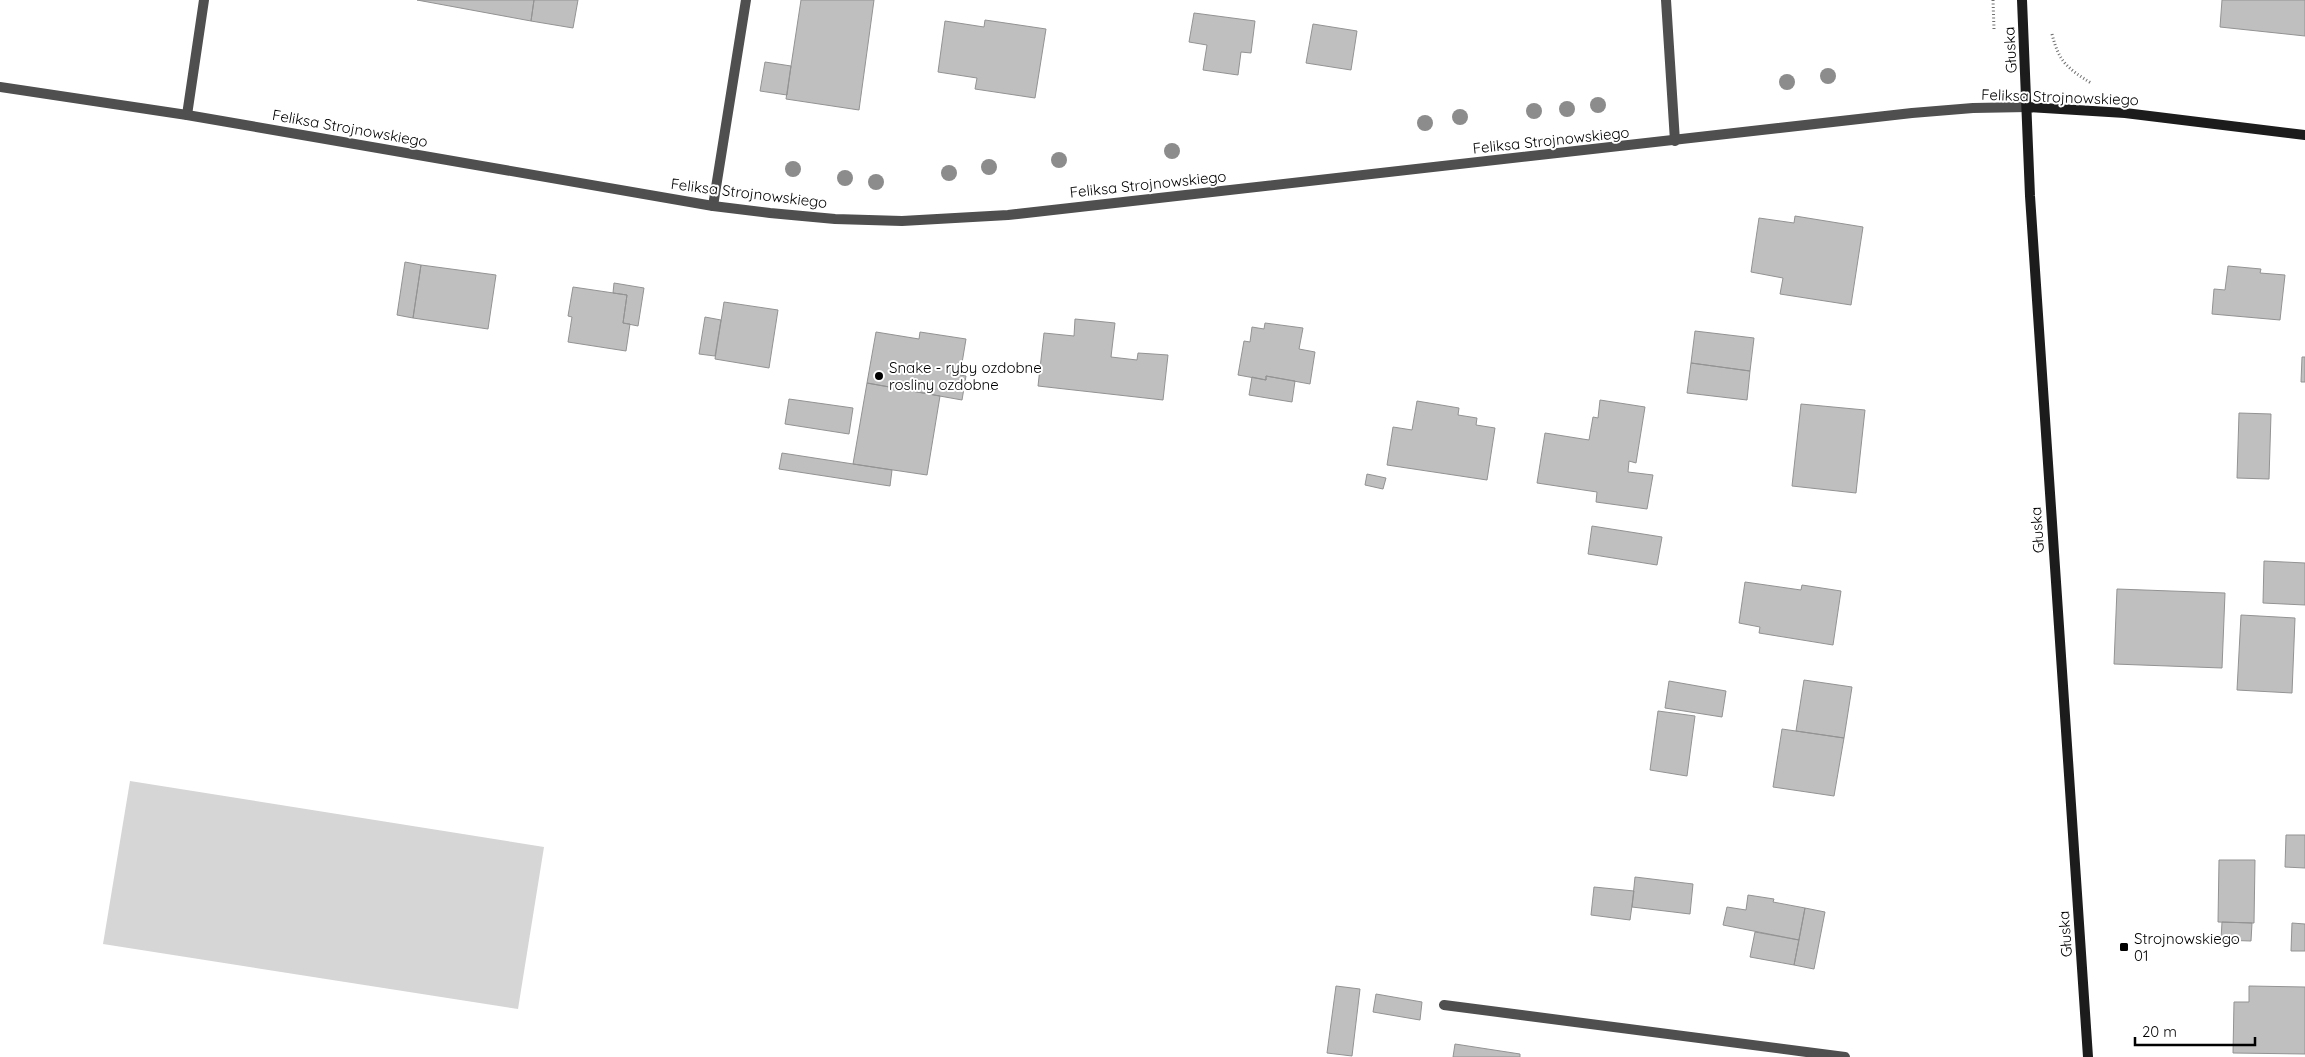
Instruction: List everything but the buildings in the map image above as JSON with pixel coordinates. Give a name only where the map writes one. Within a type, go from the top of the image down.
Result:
[{"type":"street","points":[[187,115],[204,0]]},
{"type":"street","points":[[713,206],[746,0]]},
{"type":"street","points":[[1666,0],[1675,141]]},
{"type":"street","name":"Głuska","points":[[2022,0],[2031,206],[2088,1057]]},
{"type":"street","name":"Feliksa Strojnowskiego","points":[[0,87],[187,115],[713,206],[835,219],[902,221],[1008,215],[1912,113],[1974,108],[2028,107],[2126,113],[2305,135]]},
{"type":"street","points":[[1444,1005],[1845,1057]]},
{"type":"path","points":[[1993,0],[1995,38]]},
{"type":"shaded area","points":[[130,781],[544,847],[518,1009],[103,944]]},
{"type":"place","name":"Snake - ryby ozdobne rosliny ozdobne","points":[[879,376]]},
{"type":"place","name":"Strojnowskiego 01","points":[[2124,947]]}]
